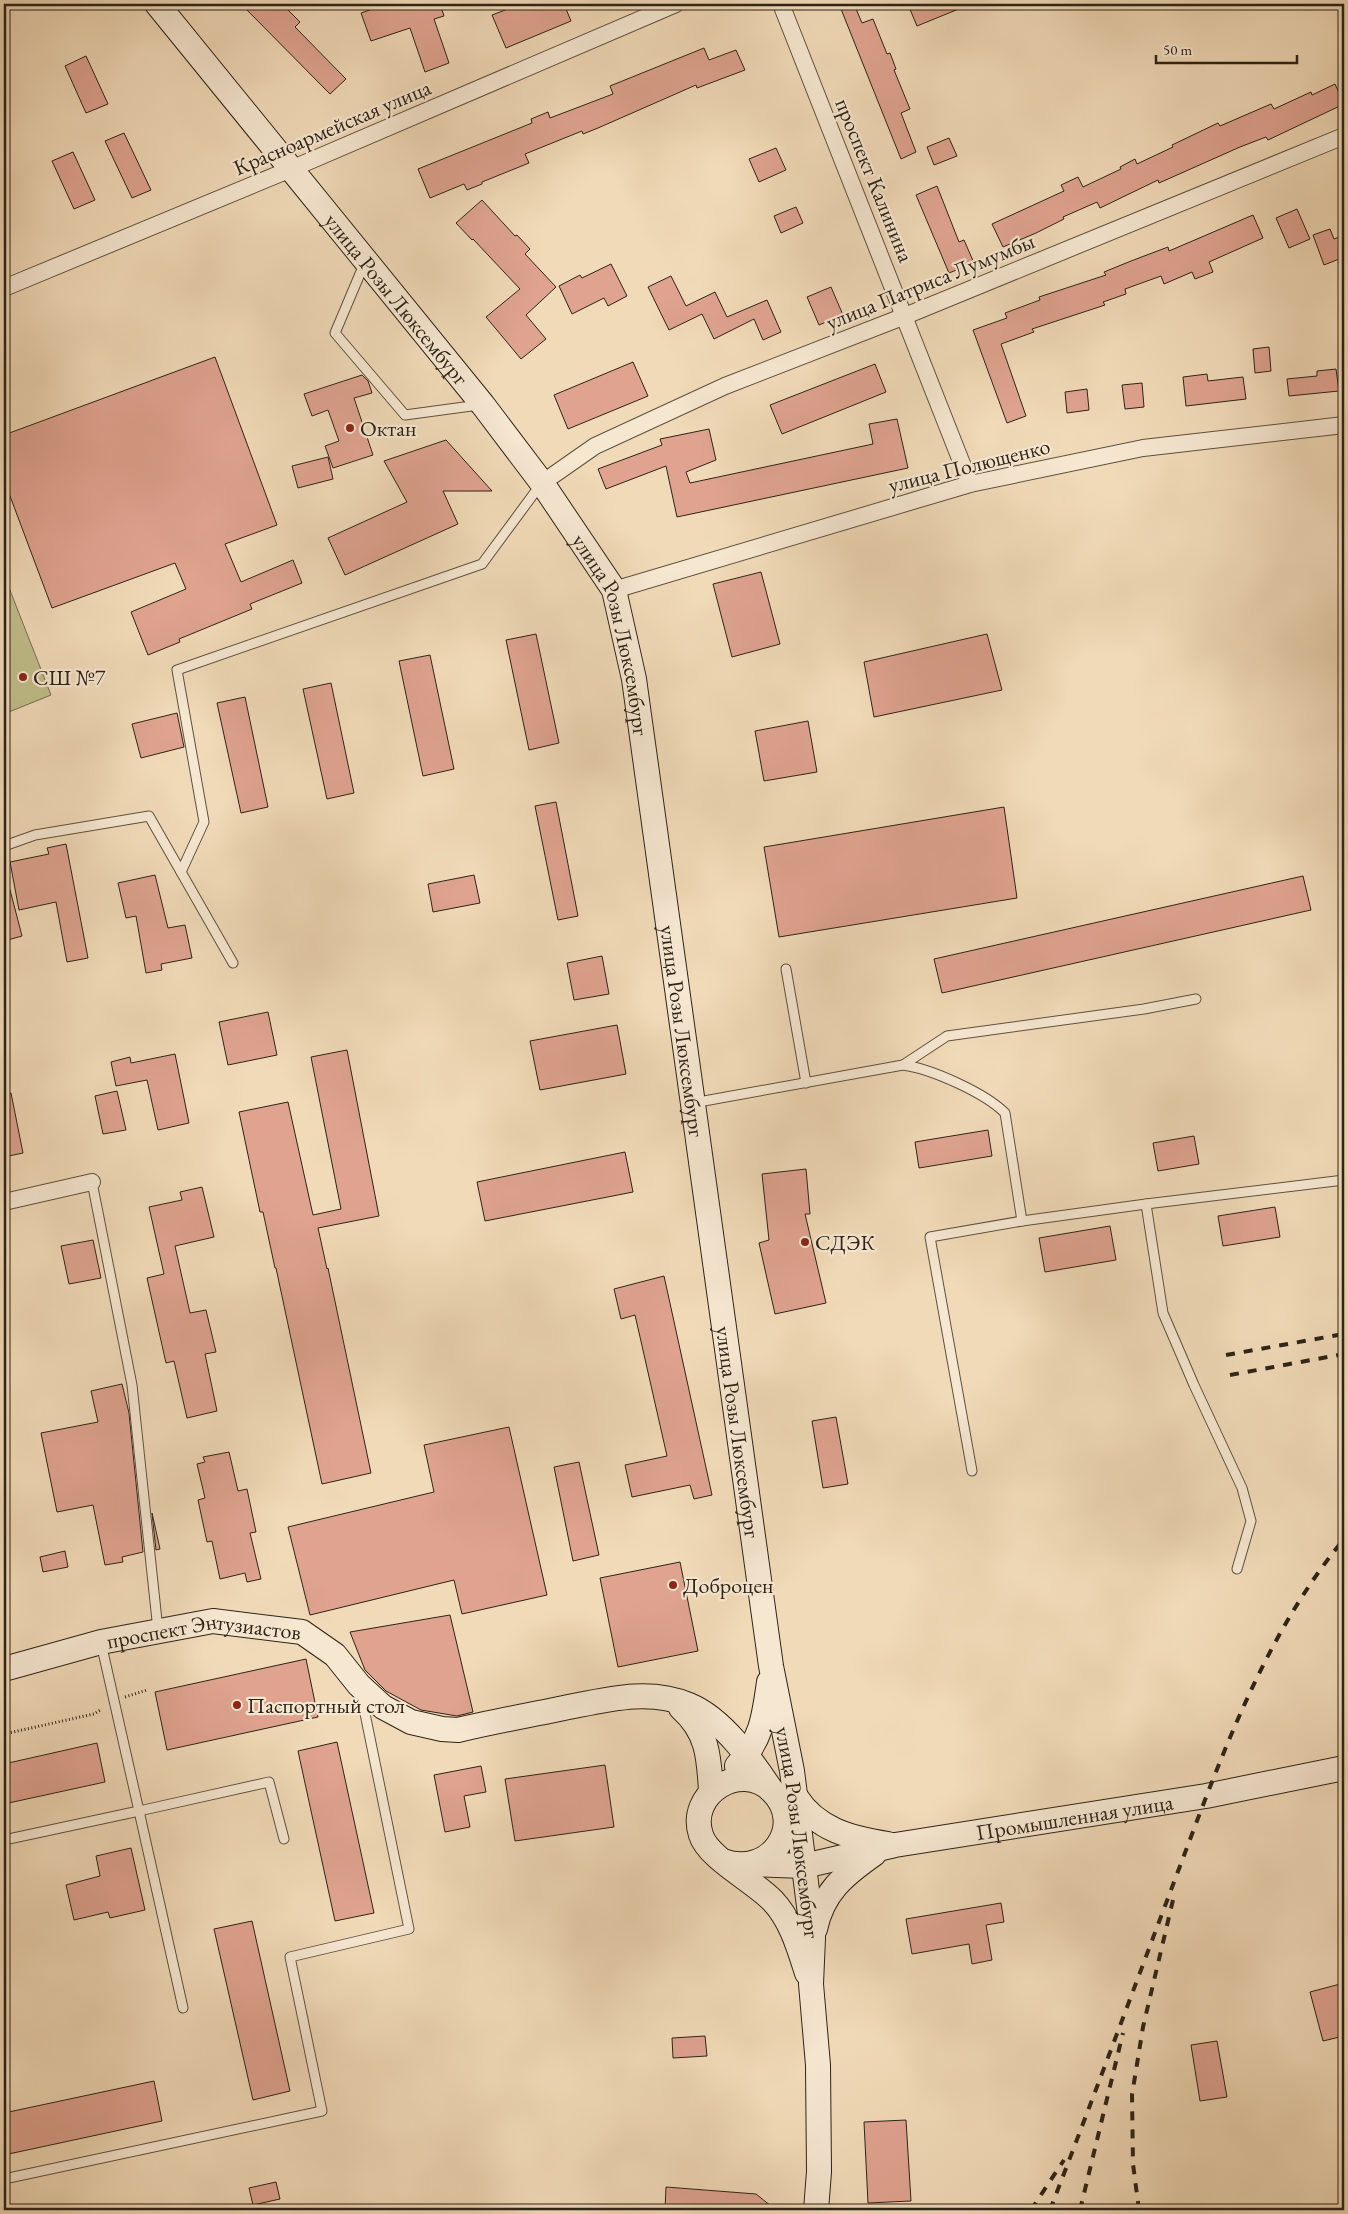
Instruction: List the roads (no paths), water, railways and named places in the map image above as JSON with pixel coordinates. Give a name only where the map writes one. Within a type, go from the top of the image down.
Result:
[{"type":"main road","name":"улица Розы Люксембург","points":[[157,4],[483,405],[542,483],[614,590],[634,679],[771,1666],[796,1797],[813,1938],[811,1984],[818,2066],[819,2172],[816,2210]]},
{"type":"main road","name":"проспект Энтузиастов","points":[[4,1669],[101,1642],[213,1621],[302,1632],[335,1655],[359,1685],[383,1707],[397,1716],[412,1722],[442,1729],[458,1730],[631,1696],[670,1698],[690,1705],[707,1715],[747,1756],[772,1791]]},
{"type":"main road","points":[[771,1666],[760,1733],[747,1756],[704,1800],[700,1812],[699,1829],[709,1850],[763,1891],[781,1912],[796,1941],[811,1984]]},
{"type":"main road","points":[[670,1698],[694,1720],[701,1730],[715,1788]]},
{"type":"main road","name":"Промышленная улица","points":[[750,1864],[804,1866],[887,1847],[1206,1796],[1344,1768]]},
{"type":"main road","points":[[715,1788],[734,1779],[758,1782],[772,1791],[783,1808],[785,1828]]},
{"type":"main road","points":[[723,1861],[736,1864],[750,1864],[762,1860],[773,1852],[781,1841],[796,1797]]},
{"type":"main road","points":[[796,1797],[812,1817],[841,1834],[887,1847]]},
{"type":"main road","points":[[813,1938],[818,1916],[828,1896],[844,1877],[887,1847]]},
{"type":"street","name":"Красноармейская улица","points":[[4,288],[291,169],[676,4]]},
{"type":"street","name":"проспект Калинина","points":[[781,4],[970,484]]},
{"type":"street","name":"улица Патриса Лумумбы","points":[[542,483],[595,446],[725,386],[905,316],[1344,136]]},
{"type":"street","name":"улица Полющенко","points":[[614,590],[970,484],[1143,448],[1344,425]]},
{"type":"street","points":[[4,1202],[92,1182]]},
{"type":"lane","points":[[366,260],[335,333],[405,415],[483,405]]},
{"type":"lane","points":[[181,872],[204,822],[177,670],[482,564],[542,483]]},
{"type":"lane","points":[[4,846],[35,835],[148,816],[233,962]]},
{"type":"lane","points":[[786,969],[806,1083]]},
{"type":"lane","points":[[903,1065],[947,1036],[1144,1009],[1196,999]]},
{"type":"lane","points":[[693,1103],[903,1065],[919,1067],[993,1101],[1005,1113],[1022,1221]]},
{"type":"lane","points":[[972,1471],[930,1237],[1022,1221],[1344,1180]]},
{"type":"lane","points":[[92,1182],[132,1385],[158,1630]]},
{"type":"lane","points":[[1146,1204],[1163,1313],[1242,1488],[1251,1520],[1237,1569]]},
{"type":"lane","points":[[101,1642],[183,2008]]},
{"type":"lane","points":[[4,2179],[322,2112],[290,1957],[409,1929],[359,1685]]},
{"type":"lane","points":[[4,1840],[269,1782],[284,1839]]},
{"type":"railway","points":[[1226,1355],[1344,1334]]},
{"type":"railway","points":[[1230,1375],[1344,1354]]},
{"type":"railway","points":[[1050,2210],[1208,1792],[1245,1703],[1289,1618],[1315,1577],[1344,1539]]},
{"type":"railway","points":[[1139,2210],[1133,2164],[1132,2095],[1143,2027],[1173,1900]]},
{"type":"railway","points":[[1080,2210],[1123,2033]]},
{"type":"railway","points":[[1031,2210],[1064,2160]]},
{"type":"place","name":"Октан","points":[[350,428]]},
{"type":"place","name":"СШ №7","points":[[23,677]]},
{"type":"place","name":"СДЭК","points":[[805,1242]]},
{"type":"place","name":"Доброцен","points":[[673,1585]]},
{"type":"place","name":"Паспортный стол","points":[[237,1705]]}]
